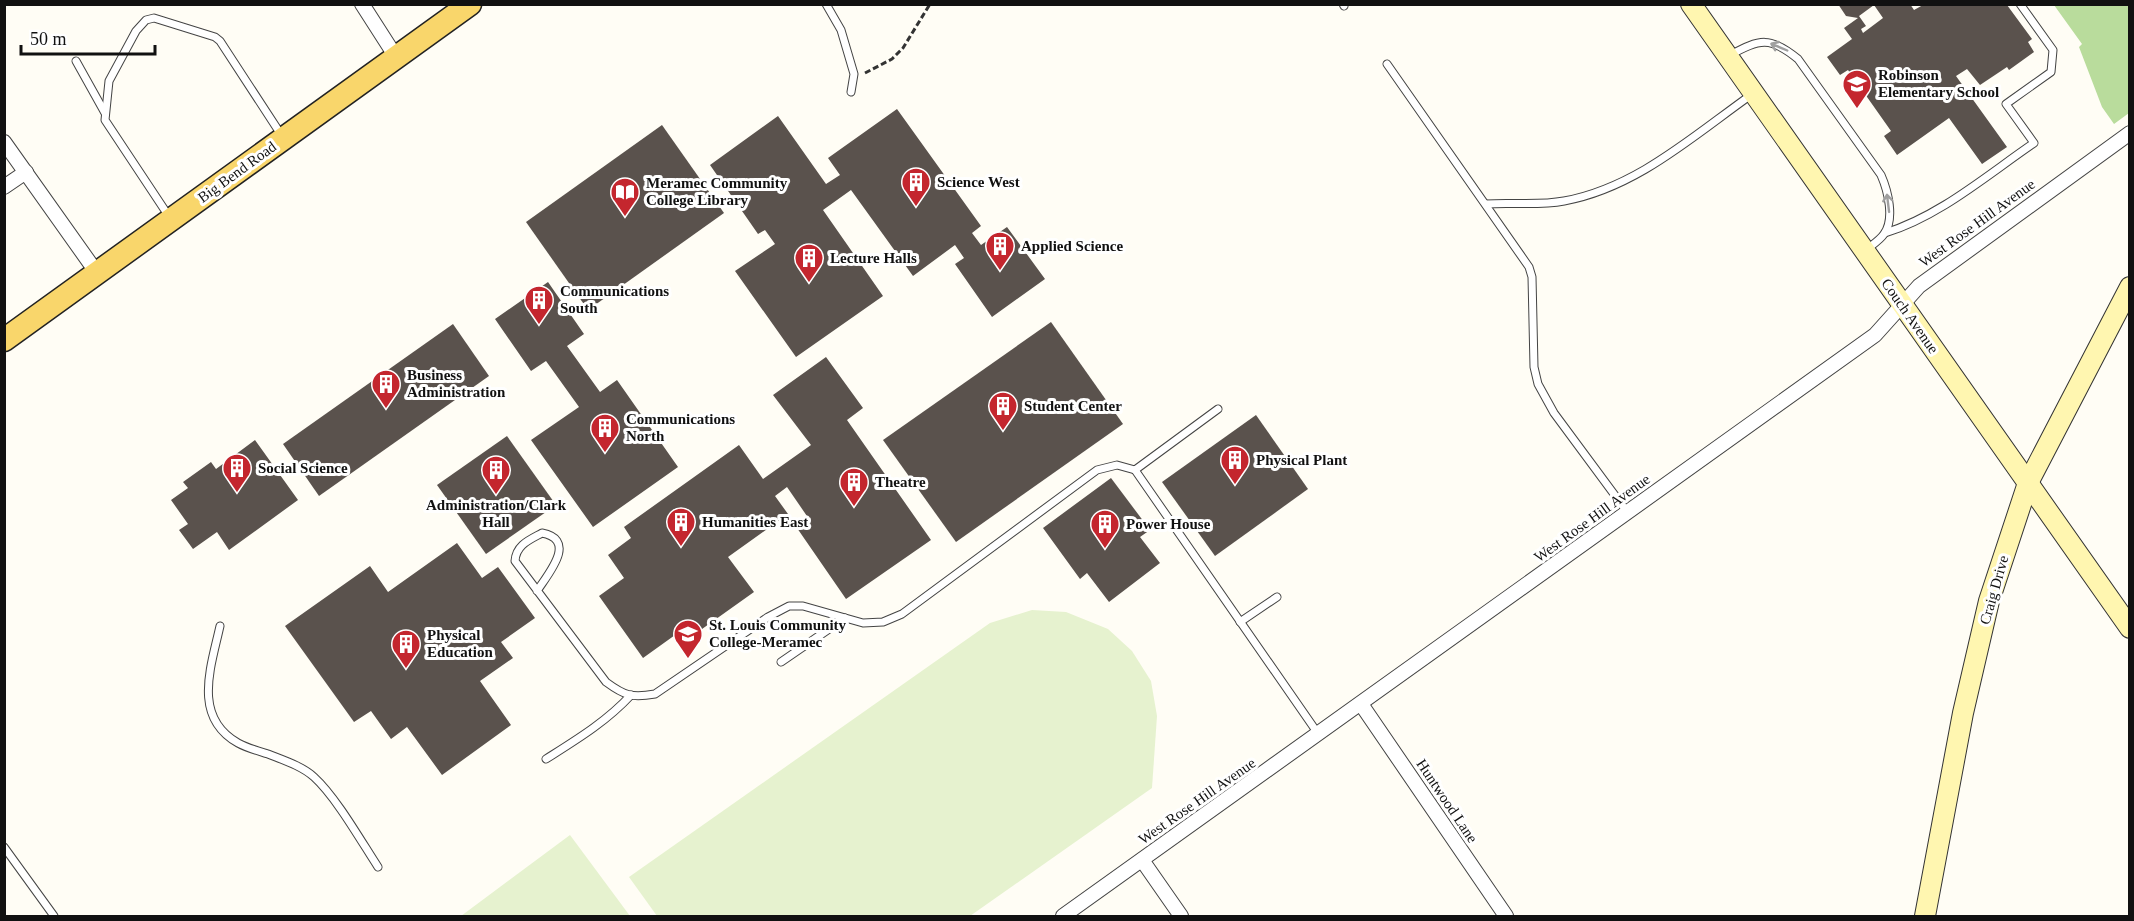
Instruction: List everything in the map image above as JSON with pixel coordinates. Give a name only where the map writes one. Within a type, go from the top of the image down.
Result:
[{"type":"main road","name":"Big Bend Road","points":[[4,340],[470,4]]},
{"type":"street","points":[[362,4],[396,57]]},
{"type":"street","name":"Couch Avenue","points":[[1691,4],[2130,628]]},
{"type":"street","name":"West Rose Hill Avenue","points":[[1064,916],[1875,335],[1919,286],[2130,133]]},
{"type":"street","points":[[4,142],[97,273]]},
{"type":"street","points":[[4,187],[26,172]]},
{"type":"street","name":"Craig Drive","points":[[1926,916],[1965,702],[1989,601],[2028,483],[2130,287]]},
{"type":"street","name":"Huntwood Lane","points":[[1361,704],[1506,916]]},
{"type":"street","points":[[1142,860],[1181,916]]},
{"type":"lane","points":[[826,4],[841,30],[855,74],[851,92]]},
{"type":"lane","points":[[1864,252],[1885,233],[1902,228],[1945,205],[2034,143],[2006,104],[2051,72],[2054,50],[2020,4]]},
{"type":"lane","points":[[171,220],[105,120],[109,81],[136,31],[146,20],[154,18],[215,37],[220,41],[284,138]]},
{"type":"lane","points":[[1728,57],[1753,43],[1771,43],[1784,47],[1798,59],[1881,175],[1886,186],[1890,209],[1885,233]]},
{"type":"lane","points":[[76,61],[105,113]]},
{"type":"lane","points":[[1387,64],[1524,258],[1532,277],[1534,366],[1538,384],[1554,413],[1628,513]]},
{"type":"lane","points":[[1486,204],[1563,201],[1624,182],[1753,93]]},
{"type":"lane","points":[[1135,470],[1218,409]]},
{"type":"lane","points":[[537,591],[556,562],[560,550],[557,541],[551,535],[542,533],[521,546],[516,553],[515,561],[537,591],[606,682],[622,694],[638,697],[655,694],[768,617],[789,606],[803,606],[863,623],[883,622],[902,614],[1097,470],[1117,465],[1135,470],[1319,735]]},
{"type":"lane","points":[[1240,622],[1277,597]]},
{"type":"lane","points":[[781,662],[845,618]]},
{"type":"lane","points":[[220,627],[208,679],[208,706],[220,728],[237,742],[313,776],[357,833],[378,867]]},
{"type":"lane","points":[[546,759],[616,712],[631,695]]},
{"type":"lane","points":[[4,847],[54,916]]},
{"type":"path","points":[[855,74],[863,74],[892,59],[903,48],[930,4]]},
{"type":"green space","points":[[2054,5],[2129,5],[2129,113],[2114,124],[2102,107],[2079,47],[2082,44]]},
{"type":"green space","points":[[1032,610],[1066,612],[1108,629],[1132,651],[1151,681],[1157,716],[1152,788],[970,916],[657,916],[629,877],[990,623]]},
{"type":"green space","points":[[570,835],[630,916],[461,916]]},
{"type":"building","name":"Robinson Elementary School","points":[[1838,4],[1910,4],[1914,10],[1923,5],[2007,5],[2032,39],[2028,42],[2034,52],[2009,70],[2007,67],[1980,85],[1967,69],[1956,76],[2007,147],[1982,164],[1949,118],[1897,155],[1884,136],[1891,131],[1848,70],[1840,75],[1827,57],[1852,39],[1844,28],[1858,18],[1846,16]],"holes":[[[1874,5],[1883,18],[1863,33],[1861,29],[1866,26],[1859,16]]]},
{"type":"building","points":[[897,109],[981,226],[972,233],[981,245],[1007,227],[1045,279],[992,317],[955,264],[964,258],[955,245],[913,276],[851,190],[823,210],[883,296],[796,357],[735,271],[775,244],[765,230],[758,234],[710,165],[778,116],[826,184],[840,175],[828,158]]},
{"type":"building","name":"Meramec Community College Library","points":[[662,125],[724,213],[588,310],[526,222]]},
{"type":"building","name":"Communications North","points":[[548,282],[584,334],[567,346],[600,392],[617,380],[678,467],[593,527],[531,440],[579,407],[546,361],[531,371],[495,319]]},
{"type":"building","name":"Student Center","points":[[1051,322],[1123,424],[956,542],[883,440]]},
{"type":"building","name":"Business Administration","points":[[453,324],[489,376],[319,496],[283,444]]},
{"type":"building","points":[[826,357],[863,408],[847,420],[931,540],[846,599],[797,528],[809,519],[787,487],[775,496],[788,514],[728,557],[754,592],[695,634],[689,625],[643,658],[599,596],[624,578],[608,555],[631,538],[624,527],[739,445],[763,479],[811,445],[773,395]]},
{"type":"building","name":"Physical Plant","points":[[1256,415],[1308,489],[1215,556],[1162,482]]},
{"type":"building","name":"Administration/Clark Hall","points":[[507,436],[556,505],[486,554],[437,485]]},
{"type":"building","name":"Social Science","points":[[255,440],[298,500],[229,550],[217,532],[193,549],[179,530],[188,524],[171,500],[188,488],[183,482],[211,462],[216,469]]},
{"type":"building","name":"Power House","points":[[1111,478],[1150,530],[1140,537],[1160,563],[1109,602],[1087,573],[1080,579],[1043,528]]},
{"type":"building","name":"Physical Education","points":[[457,543],[482,578],[498,567],[535,618],[501,642],[513,658],[480,681],[511,725],[442,775],[407,727],[391,739],[371,711],[354,722],[285,626],[370,566],[388,592]]},
{"type":"place","name":"Robinson Elementary School","points":[[1857,110]]},
{"type":"place","name":"Science West","points":[[916,208]]},
{"type":"place","name":"Meramec Community College Library","points":[[625,218]]},
{"type":"place","name":"Applied Science","points":[[1000,272]]},
{"type":"place","name":"Lecture Halls","points":[[809,284]]},
{"type":"place","name":"Communications South","points":[[539,326]]},
{"type":"place","name":"Business Administration","points":[[386,410]]},
{"type":"place","name":"Student Center","points":[[1003,432]]},
{"type":"place","name":"Communications North","points":[[605,454]]},
{"type":"place","name":"Physical Plant","points":[[1235,486]]},
{"type":"place","name":"Social Science","points":[[237,494]]},
{"type":"place","name":"Administration/Clark Hall","points":[[496,496]]},
{"type":"place","name":"Theatre","points":[[854,508]]},
{"type":"place","name":"Humanities East","points":[[681,548]]},
{"type":"place","name":"Power House","points":[[1105,550]]},
{"type":"place","name":"St. Louis Community College-Meramec","points":[[688,660]]},
{"type":"place","name":"Physical Education","points":[[406,670]]}]
